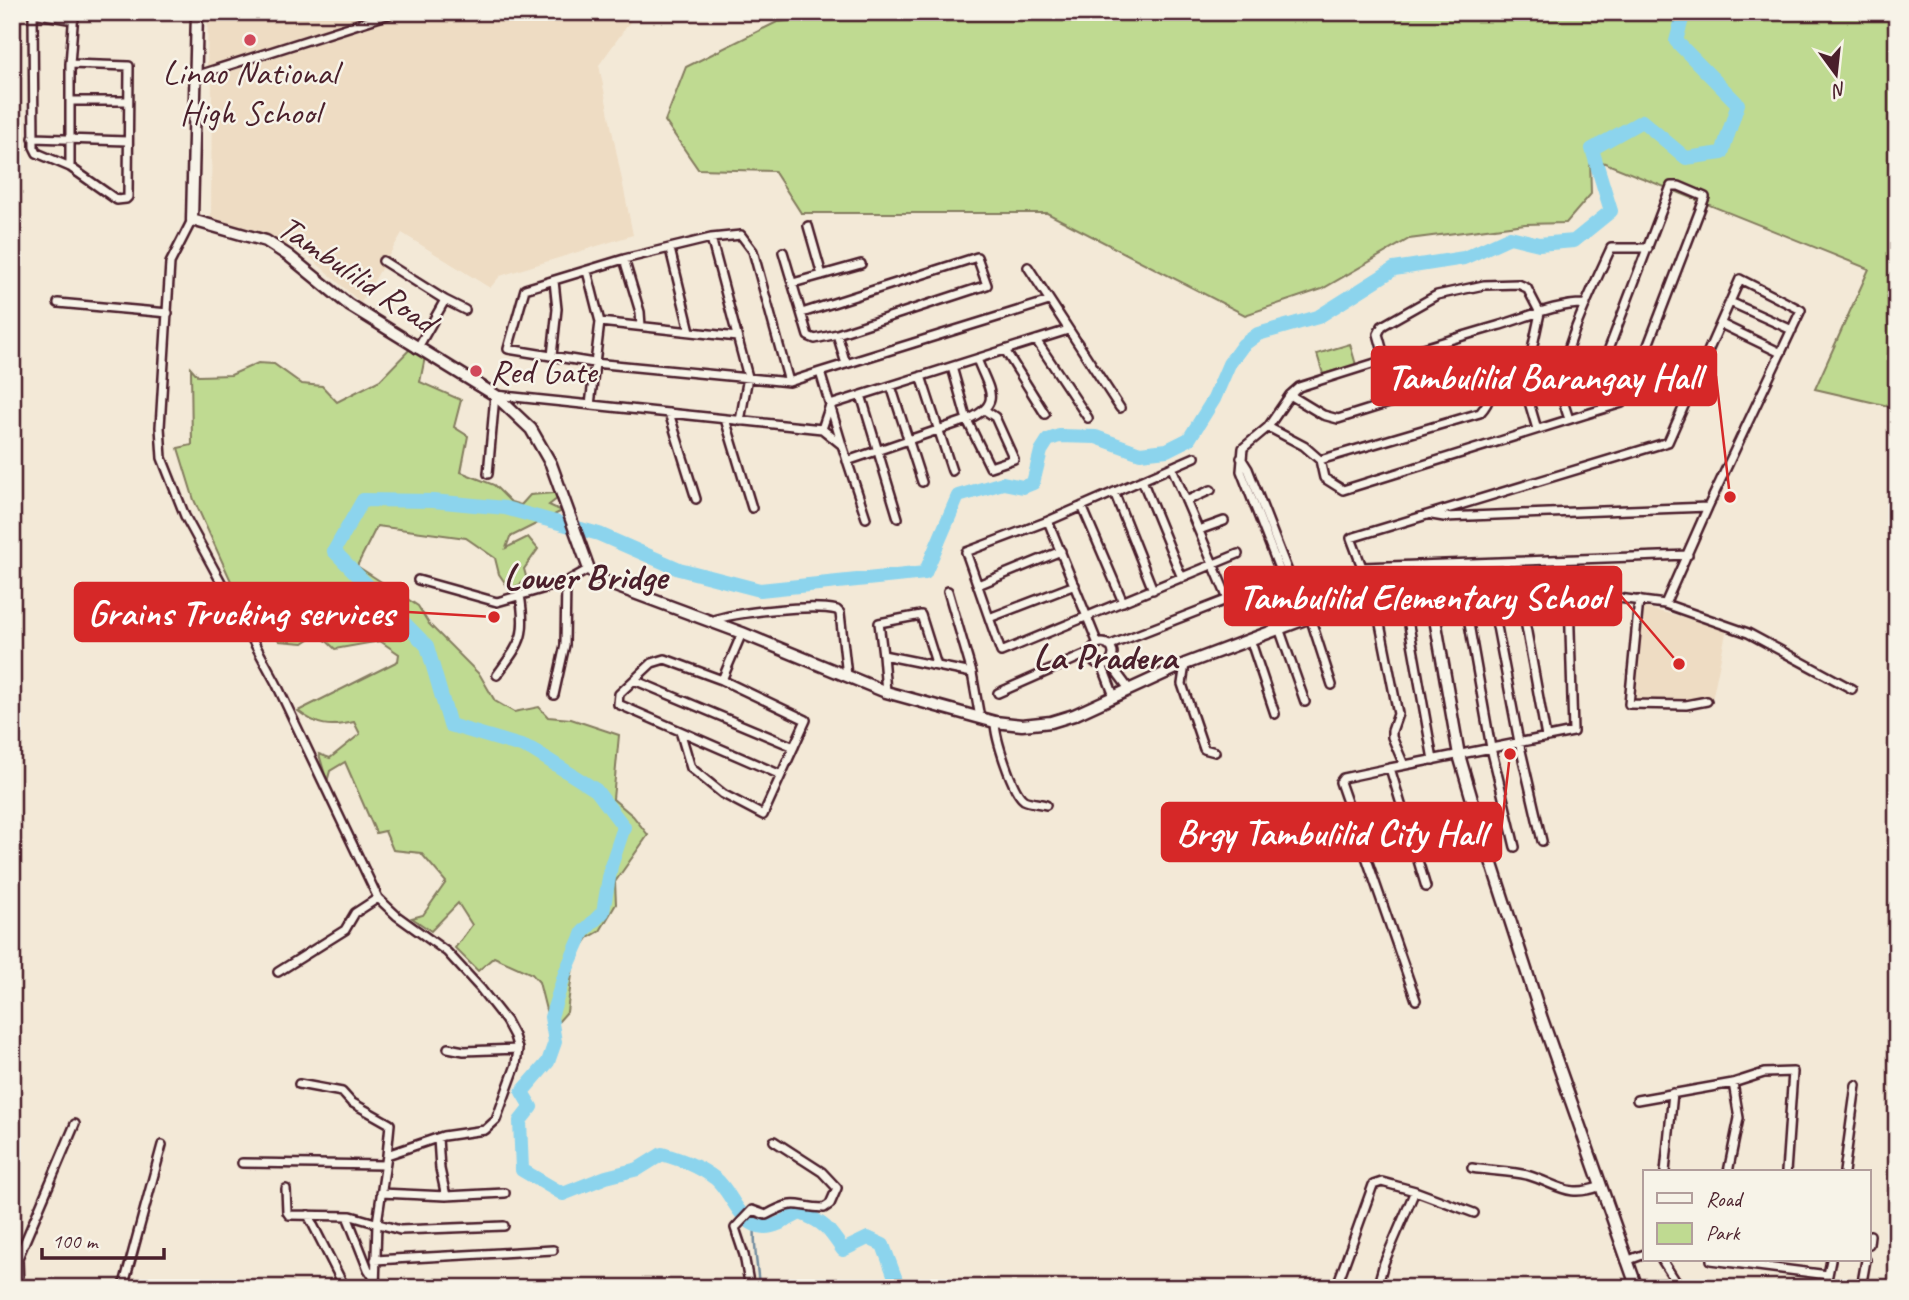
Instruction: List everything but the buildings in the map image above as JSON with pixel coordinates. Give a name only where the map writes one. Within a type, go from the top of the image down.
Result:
[{"type":"street","points":[[197,12],[192,220],[177,244],[170,263],[160,427],[162,458],[185,516],[276,683],[378,898],[397,916],[447,951],[506,1021],[518,1049],[516,1065],[496,1120],[485,1130],[438,1138],[387,1155]]},
{"type":"street","points":[[195,76],[396,12]]},
{"type":"street","points":[[70,64],[129,66],[128,197],[125,200],[117,200],[70,167],[37,153],[33,138],[33,13],[74,16],[70,64],[70,167]]},
{"type":"street","points":[[71,101],[128,101]]},
{"type":"street","points":[[33,138],[127,141]]},
{"type":"street","points":[[1268,427],[1304,446],[1320,460],[1324,478],[1343,490],[1622,403],[1630,391],[1705,197],[1679,186],[1671,186],[1597,380],[1603,408]]},
{"type":"street","name":"Tambulilid Road","points":[[192,220],[266,241],[289,256],[349,305],[495,395],[531,429],[554,470],[589,569]]},
{"type":"street","points":[[808,226],[822,275]]},
{"type":"street","points":[[789,382],[753,250],[741,235],[711,238],[624,259],[525,289],[508,349],[594,363],[789,382],[1049,301]]},
{"type":"street","points":[[711,238],[748,377],[740,421]]},
{"type":"street","points":[[1569,419],[1561,388],[1565,363],[1586,304],[1611,248],[1648,248]]},
{"type":"street","points":[[670,249],[690,331]]},
{"type":"street","points":[[783,252],[808,335],[812,338],[837,334],[987,285],[978,257],[802,313]]},
{"type":"street","points":[[624,259],[640,312],[640,326]]},
{"type":"street","points":[[383,261],[465,310]]},
{"type":"street","points":[[793,284],[861,264]]},
{"type":"street","points":[[1028,267],[1120,408]]},
{"type":"street","points":[[587,271],[600,322],[590,405]]},
{"type":"street","points":[[1404,765],[1392,737],[1398,714],[1376,604],[1350,538],[1668,442],[1740,279],[1801,310],[1665,604]]},
{"type":"street","points":[[552,356],[557,309],[554,281]]},
{"type":"street","points":[[1385,359],[1378,334],[1382,326],[1437,295],[1483,285],[1518,284],[1527,288],[1540,313],[1526,392],[1537,429]]},
{"type":"street","points":[[417,349],[445,300]]},
{"type":"street","points":[[1730,302],[1792,330]]},
{"type":"street","points":[[58,303],[168,313]]},
{"type":"street","points":[[1332,685],[1241,471],[1243,448],[1268,427],[1290,395],[1299,387],[1540,313],[1575,304],[1586,304]]},
{"type":"street","points":[[600,322],[737,337]]},
{"type":"street","points":[[1721,324],[1781,353]]},
{"type":"street","points":[[830,405],[1068,330]]},
{"type":"street","points":[[837,334],[846,364]]},
{"type":"street","points":[[1036,340],[1088,418]]},
{"type":"street","points":[[1005,350],[1045,414]]},
{"type":"street","points":[[847,461],[986,411],[990,394],[977,359]]},
{"type":"street","points":[[1290,395],[1323,415],[1338,419],[1530,359]]},
{"type":"street","points":[[952,367],[967,420],[990,467],[1014,460],[995,417],[986,411]]},
{"type":"street","points":[[1320,460],[1480,413],[1488,404],[1492,392],[1492,371]]},
{"type":"street","points":[[820,372],[866,518]]},
{"type":"street","points":[[921,376],[952,471]]},
{"type":"street","points":[[891,386],[922,482]]},
{"type":"street","points":[[488,474],[495,395],[822,429],[842,445]]},
{"type":"street","points":[[861,395],[898,518]]},
{"type":"street","points":[[822,429],[830,405]]},
{"type":"street","points":[[669,413],[696,499]]},
{"type":"street","points":[[725,419],[752,508]]},
{"type":"street","points":[[1195,457],[967,552],[1001,652],[1238,554]]},
{"type":"street","points":[[1172,468],[1228,599]]},
{"type":"street","points":[[1142,480],[1182,578]]},
{"type":"street","points":[[1186,501],[1211,490]]},
{"type":"street","points":[[1114,492],[1153,590]]},
{"type":"street","points":[[1082,506],[1123,602]]},
{"type":"street","points":[[1429,514],[1444,517],[1708,507]]},
{"type":"street","points":[[1048,520],[1098,644]]},
{"type":"street","points":[[1199,530],[1224,521]]},
{"type":"street","points":[[978,586],[1061,551]]},
{"type":"street","points":[[1362,568],[1688,555]]},
{"type":"street","points":[[418,580],[497,602],[566,582],[589,569],[610,584],[742,632],[886,692],[995,722],[1022,725],[1051,722],[1074,715],[1185,664],[1305,618],[1329,610],[1376,604],[1595,595],[1665,604],[1748,633],[1852,689]]},
{"type":"street","points":[[554,695],[565,645],[566,582]]},
{"type":"street","points":[[989,618],[1075,585]]},
{"type":"street","points":[[1098,644],[1108,646],[1257,588]]},
{"type":"street","points":[[948,591],[972,673],[981,718]]},
{"type":"street","points":[[497,675],[519,645],[524,632],[520,595]]},
{"type":"street","points":[[1416,1000],[1340,782],[1343,778],[1573,732],[1569,597]]},
{"type":"street","points":[[1521,598],[1546,737]]},
{"type":"street","points":[[1492,600],[1519,742],[1542,841]]},
{"type":"street","points":[[1639,600],[1629,704],[1686,705],[1707,701]]},
{"type":"street","points":[[1465,601],[1491,748],[1515,847]]},
{"type":"street","points":[[1432,602],[1459,755],[1538,1006],[1637,1288]]},
{"type":"street","points":[[1405,603],[1433,760]]},
{"type":"street","points":[[711,621],[728,615],[752,612],[837,610],[840,613],[847,676]]},
{"type":"street","points":[[886,692],[879,623],[921,615],[937,666]]},
{"type":"street","points":[[1279,628],[1304,702]]},
{"type":"street","points":[[722,681],[742,632]]},
{"type":"street","points":[[1250,639],[1275,714]]},
{"type":"street","points":[[998,693],[1091,652],[1098,644]]},
{"type":"street","points":[[1105,664],[1112,656],[1108,646]]},
{"type":"street","points":[[1091,652],[1095,662],[1105,664],[1129,689]]},
{"type":"street","points":[[883,655],[972,673]]},
{"type":"street","points":[[680,731],[691,768],[723,794],[763,815],[806,720],[722,681],[665,659],[652,663],[619,694],[618,704],[680,731],[781,775]]},
{"type":"street","points":[[1105,664],[1114,696]]},
{"type":"street","points":[[1185,664],[1182,684],[1204,749],[1215,751]]},
{"type":"street","points":[[634,680],[793,747]]},
{"type":"street","points":[[995,722],[998,744],[1017,792],[1026,800],[1046,805]]},
{"type":"street","points":[[1390,768],[1426,887]]},
{"type":"street","points":[[278,972],[345,930],[355,913],[378,898]]},
{"type":"street","points":[[448,1048],[464,1051],[518,1049]]},
{"type":"street","points":[[1637,1100],[1733,1083],[1764,1073],[1793,1072],[1786,1170]]},
{"type":"street","points":[[1728,1170],[1739,1118],[1733,1083]]},
{"type":"street","points":[[299,1084],[342,1092],[351,1102],[390,1125],[377,1223],[375,1288]]},
{"type":"street","points":[[1844,1170],[1856,1085]]},
{"type":"street","points":[[1665,1170],[1673,1093]]},
{"type":"street","points":[[19,1288],[18,1258],[75,1124]]},
{"type":"street","points":[[438,1138],[440,1169],[446,1196]]},
{"type":"street","points":[[750,1288],[744,1255],[735,1228],[737,1223],[752,1210],[766,1215],[793,1203],[824,1208],[830,1204],[837,1188],[822,1172],[774,1141]]},
{"type":"street","points":[[123,1288],[162,1145]]},
{"type":"street","points":[[242,1163],[385,1165]]},
{"type":"street","points":[[1472,1167],[1525,1175],[1583,1193],[1601,1185]]},
{"type":"street","points":[[1336,1288],[1373,1185],[1382,1182],[1474,1213]]},
{"type":"street","points":[[286,1189],[287,1214],[347,1216],[400,1230],[504,1226]]},
{"type":"street","points":[[1377,1288],[1384,1264],[1415,1192]]},
{"type":"street","points":[[381,1193],[446,1196],[505,1193]]},
{"type":"street","points":[[307,1215],[345,1288]]},
{"type":"street","points":[[347,1216],[368,1269],[375,1279]]},
{"type":"street","points":[[375,1260],[553,1250]]},
{"type":"street","points":[[1626,1261],[1643,1255]]},
{"type":"street","points":[[1663,1262],[1681,1288]]},
{"type":"street","points":[[1741,1262],[1770,1264],[1828,1275],[1831,1262]]},
{"type":"street","points":[[1861,1288],[1866,1262]]},
{"type":"shaded area","name":"Linao National High School","points":[[208,12],[376,12],[207,67]]},
{"type":"shaded area","points":[[415,12],[637,12],[599,65],[633,235],[500,276],[490,288],[402,233],[361,303],[302,250],[211,222],[212,77]]},
{"type":"shaded area","points":[[1642,607],[1727,628],[1712,700],[1635,700]]},
{"type":"green space","points":[[887,12],[1897,12],[1897,408],[1815,389],[1869,269],[1590,157],[1591,194],[1566,223],[1525,224],[1409,239],[1322,289],[1245,315],[1047,213],[801,213],[774,171],[698,169],[665,121],[686,67],[777,22]]},
{"type":"green space","points":[[1350,344],[1356,365],[1323,374],[1317,354]]},
{"type":"green space","points":[[411,348],[425,357],[420,382],[461,400],[454,427],[468,436],[461,472],[494,485],[511,502],[521,505],[530,495],[566,492],[549,505],[562,511],[510,537],[506,548],[528,537],[538,549],[524,569],[527,580],[510,590],[499,574],[495,558],[466,538],[377,526],[357,566],[418,606],[429,624],[480,675],[495,701],[514,712],[539,707],[548,717],[571,719],[619,735],[613,799],[633,816],[648,835],[615,882],[616,904],[600,931],[588,938],[574,959],[567,1012],[551,1030],[539,982],[532,974],[494,957],[478,971],[455,948],[472,925],[458,903],[431,931],[412,918],[423,915],[446,882],[421,853],[393,850],[385,831],[376,833],[345,762],[330,771],[327,782],[319,754],[330,758],[360,734],[354,722],[324,724],[311,720],[298,711],[398,661],[399,654],[380,641],[335,649],[318,633],[303,643],[279,641],[270,622],[251,625],[194,500],[178,448],[192,445],[191,368],[198,376],[231,375],[258,363],[274,364],[302,384],[322,386],[337,402],[380,380]]},
{"type":"waterway","points":[[899,1288],[883,1245],[868,1238],[843,1250],[825,1227],[800,1213],[774,1226],[756,1225],[743,1215],[716,1179],[697,1167],[669,1156],[662,1154],[638,1169],[606,1177],[563,1194],[522,1170],[520,1121],[531,1107],[522,1092],[548,1062],[555,1042],[551,1017],[565,973],[583,932],[603,912],[611,866],[624,827],[596,790],[531,749],[450,725],[427,646],[334,551],[363,500],[433,501],[505,508],[599,534],[679,569],[760,590],[925,573],[958,496],[1003,483],[1023,487],[1033,483],[1041,451],[1048,440],[1059,436],[1096,437],[1140,453],[1167,450],[1189,439],[1214,399],[1229,364],[1243,345],[1258,334],[1318,317],[1394,269],[1464,258],[1510,237],[1539,244],[1574,241],[1611,211],[1592,149],[1642,121],[1686,158],[1722,153],[1738,104],[1676,41],[1684,12]]},
{"type":"waterway","points":[[755,1225],[759,1288]]},
{"type":"place","name":"Linao National High School","points":[[250,40]]},
{"type":"place","name":"Red Gate","points":[[476,371]]},
{"type":"place","name":"Tambulilid Barangay Hall","points":[[1730,497]]},
{"type":"place","name":"Grains Trucking services","points":[[494,617]]},
{"type":"place","name":"Tambulilid Elementary School","points":[[1679,664]]},
{"type":"place","name":"Brgy Tambulilid City Hall","points":[[1510,754]]},
{"type":"district","name":"Lower Bridge","points":[[585,576]]},
{"type":"district","name":"La Pradera","points":[[1105,656]]}]
